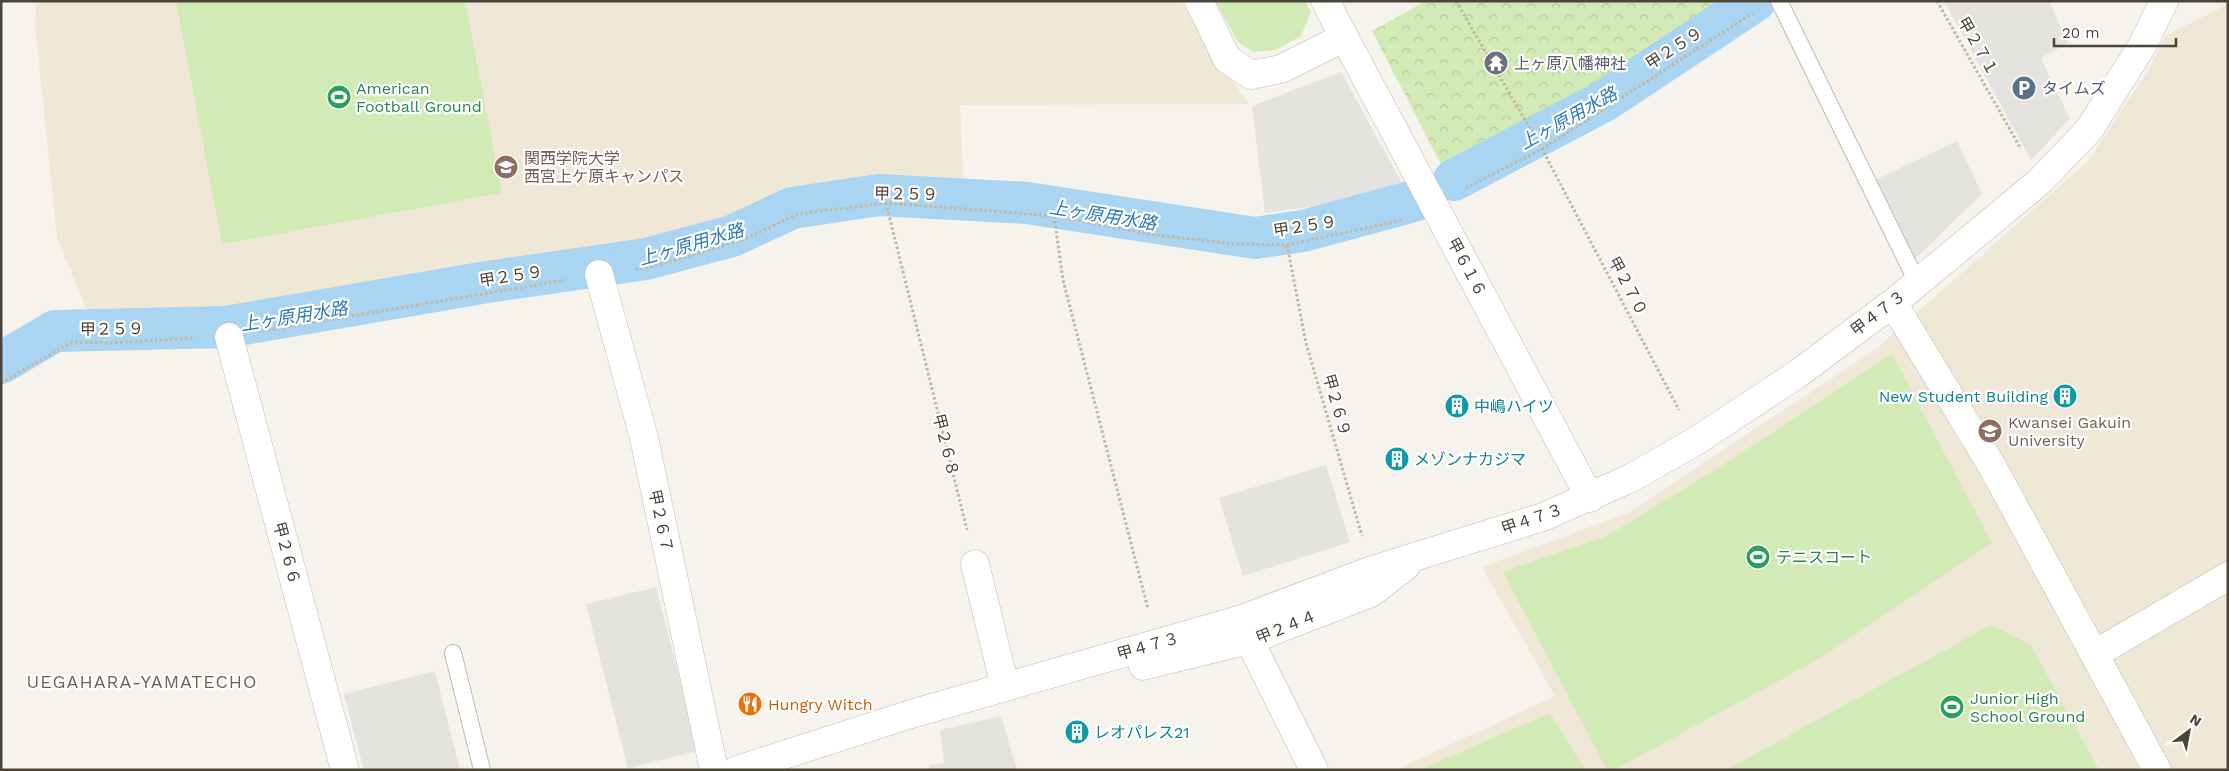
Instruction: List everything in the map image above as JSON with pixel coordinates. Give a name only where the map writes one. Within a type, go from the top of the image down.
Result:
[{"type":"street","points":[[1200,1],[1227,59],[1250,74],[1281,69],[1343,38]]},
{"type":"street","name":"甲６１６","points":[[1325,1],[1343,38],[1590,498]]},
{"type":"street","name":"甲４７３","points":[[737,770],[1006,686],[1239,620],[1372,570],[1543,517],[1590,498],[1631,478],[1696,442],[1796,375],[1893,303],[2040,182],[2089,130],[2142,46],[2164,1]]},
{"type":"street","name":"甲２６７","points":[[599,274],[644,438],[714,770]]},
{"type":"street","points":[[1893,303],[1992,466],[2157,770]]},
{"type":"street","name":"甲２６６","points":[[229,336],[345,770]]},
{"type":"street","name":"甲２４４","points":[[1314,770],[1249,640],[1371,593],[1419,556]]},
{"type":"street","points":[[975,564],[1006,686]]},
{"type":"street","points":[[2095,654],[2228,576]]},
{"type":"street","points":[[1034,679],[1064,686],[1249,640]]},
{"type":"lane","points":[[1779,1],[1917,282]]},
{"type":"lane","points":[[453,653],[482,770]]},
{"type":"path","name":"甲２７０","points":[[1456,1],[1542,148],[1696,442]]},
{"type":"path","name":"甲２７１","points":[[1937,1],[2040,182]]},
{"type":"path","name":"甲２５９","points":[[1,383],[72,342],[109,343],[229,336],[659,265],[745,239],[797,214],[886,203],[1054,216],[1149,234],[1233,244],[1287,245],[1412,218],[1542,148],[1756,11]]},
{"type":"path","name":"甲２６８","points":[[886,203],[975,564]]},
{"type":"path","points":[[1054,216],[1063,280],[1157,644]]},
{"type":"path","name":"甲２６９","points":[[1287,245],[1306,343],[1372,570]]},
{"type":"shaded area","name":"関西学院大学 西宮上ケ原キャンパス","points":[[36,1],[1181,1],[1248,104],[960,105],[964,192],[867,189],[792,202],[717,237],[626,258],[378,295],[180,330],[92,322],[57,238],[35,24]]},
{"type":"shaded area","name":"タイムズ","points":[[1944,1],[2049,1],[2068,43],[2041,58],[2070,119],[2031,160]]},
{"type":"shaded area","name":"Kwansei Gakuin University","points":[[2228,4],[2228,770],[1396,770],[1555,696],[1482,567],[1630,512],[1876,349],[2088,161],[2148,71],[2165,36]]},
{"type":"shaded area","points":[[1341,72],[1403,185],[1332,204],[1265,213],[1252,106]]},
{"type":"shaded area","points":[[1957,141],[1982,194],[1916,258],[1909,255],[1875,180]]},
{"type":"shaded area","points":[[1326,465],[1350,542],[1243,576],[1219,498]]},
{"type":"shaded area","points":[[656,587],[698,751],[628,768],[586,604]]},
{"type":"shaded area","points":[[435,671],[460,770],[364,770],[344,694]]},
{"type":"shaded area","points":[[1001,716],[1017,770],[929,770],[929,765],[944,763],[940,730]]},
{"type":"green space","name":"American Football Ground","points":[[176,1],[465,1],[502,193],[222,244]]},
{"type":"green space","points":[[1215,1],[1305,1],[1311,12],[1301,36],[1275,50],[1254,52],[1238,42]]},
{"type":"green space","name":"上ヶ原八幡神社","points":[[1426,1],[1718,1],[1533,125],[1443,168],[1372,31]]},
{"type":"green space","name":"テニスコート","points":[[1892,354],[1992,543],[1819,659],[1614,770],[1607,770],[1503,572],[1607,536],[1715,470]]},
{"type":"green space","name":"Junior High School Ground","points":[[1991,625],[2031,645],[2099,770],[1726,770]]},
{"type":"green space","points":[[1550,713],[1585,770],[1420,770]]},
{"type":"waterway","name":"上ヶ原用水路","points":[[1454,180],[1604,101],[1755,1]]},
{"type":"waterway","name":"上ヶ原用水路","points":[[1,363],[55,331],[226,327],[487,282],[646,259],[732,236],[792,208],[879,195],[1027,203],[1255,238],[1303,231],[1414,201]]},
{"type":"place","name":"上ヶ原八幡神社","points":[[1496,63]]},
{"type":"place","name":"タイムズ","points":[[2024,88]]},
{"type":"place","name":"American Football Ground","points":[[339,97]]},
{"type":"place","name":"関西学院大学 西宮上ケ原キャンパス","points":[[506,167]]},
{"type":"place","name":"New Student Building","points":[[2065,396]]},
{"type":"place","name":"中嶋ハイツ","points":[[1457,406]]},
{"type":"place","name":"Kwansei Gakuin University","points":[[1990,431]]},
{"type":"place","name":"メゾンナカジマ","points":[[1397,459]]},
{"type":"place","name":"テニスコート","points":[[1758,557]]},
{"type":"place","name":"Hungry Witch","points":[[750,704]]},
{"type":"place","name":"Junior High School Ground","points":[[1952,707]]},
{"type":"place","name":"レオパレス21","points":[[1077,732]]},
{"type":"district","name":"UEGAHARA-YAMATECHO","points":[[142,681]]}]
